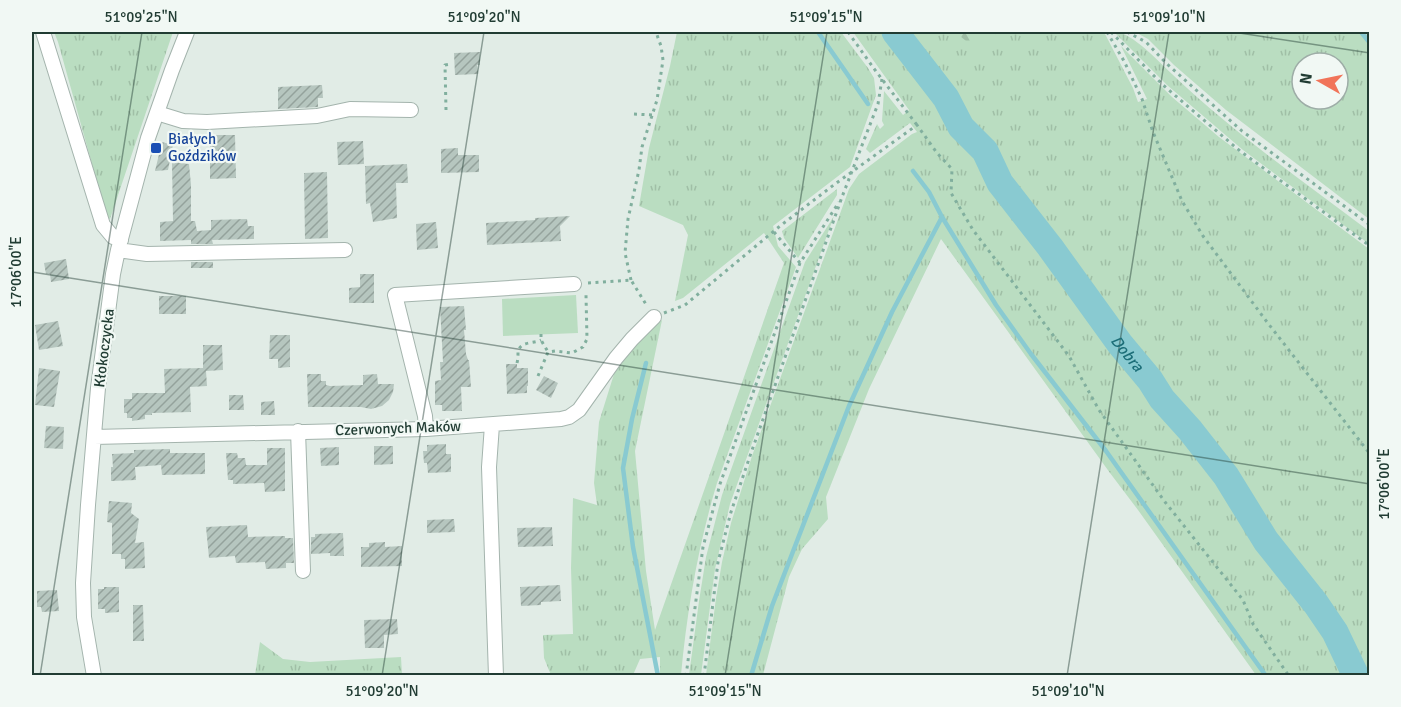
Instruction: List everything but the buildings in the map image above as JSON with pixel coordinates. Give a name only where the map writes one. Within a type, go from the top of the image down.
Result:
[{"type":"street","points":[[43,32],[103,225],[119,245],[147,254],[345,250]]},
{"type":"street","name":"Kłokoczycka","points":[[94,675],[84,617],[83,583],[94,437],[113,274],[148,138],[187,32]]},
{"type":"street","points":[[157,113],[183,121],[207,122],[317,116],[350,109],[411,110]]},
{"type":"street","points":[[426,429],[425,416],[395,295],[574,284]]},
{"type":"street","name":"Czerwonych Maków","points":[[94,437],[426,429],[561,419],[579,410],[616,358],[654,317]]},
{"type":"street","points":[[492,425],[489,467],[496,675]]},
{"type":"street","points":[[298,431],[303,571]]},
{"type":"path","points":[[654,32],[661,46],[663,60],[657,100],[642,147],[628,219],[625,253],[631,280],[654,317],[685,305],[774,232],[917,125]]},
{"type":"path","points":[[848,32],[937,153],[952,169],[951,193],[974,230],[1068,356],[1100,410],[1165,502],[1243,600],[1253,624],[1289,675]]},
{"type":"path","points":[[1109,32],[1142,99],[1152,132],[1182,201],[1203,236],[1370,454]]},
{"type":"path","points":[[1109,32],[1163,85],[1240,151],[1370,246]]},
{"type":"path","points":[[1127,32],[1146,42],[1167,64],[1242,131],[1370,225]]},
{"type":"path","points":[[446,110],[445,65],[451,64]]},
{"type":"path","points":[[704,675],[718,562],[731,512],[842,198],[878,105],[882,80]]},
{"type":"path","points":[[634,114],[652,115]]},
{"type":"path","points":[[686,675],[704,548],[724,473],[800,263],[842,198]]},
{"type":"path","points":[[774,232],[800,263]]},
{"type":"path","points":[[574,284],[631,280]]},
{"type":"path","points":[[548,352],[572,352],[583,347],[587,339],[586,295]]},
{"type":"path","points":[[538,376],[548,352],[541,334]]},
{"type":"path","points":[[517,363],[518,352],[523,344],[542,340]]},
{"type":"green space","points":[[54,32],[173,32],[110,219],[107,218]]},
{"type":"green space","points":[[677,32],[841,32],[874,78],[876,95],[850,167],[773,226],[778,246],[796,267],[710,507],[694,579],[681,675],[660,675],[660,657],[640,659],[633,675],[551,675],[544,658],[543,635],[573,634],[571,568],[573,498],[597,505],[594,483],[599,422],[614,374],[642,334],[662,320],[635,451],[646,571],[655,630],[784,263],[764,233],[683,298],[675,301],[688,235],[683,225],[639,206],[649,148]]},
{"type":"green space","points":[[853,32],[889,32],[909,62],[939,99],[960,132],[985,162],[1001,193],[1071,281],[1142,380],[1221,475],[1260,537],[1322,621],[1352,675],[1256,675],[941,239],[869,389],[826,497],[828,519],[802,549],[789,577],[763,675],[706,675],[716,598],[731,523],[752,456],[849,189],[859,174],[917,132],[910,123],[870,153],[866,149],[877,124],[880,129],[884,125],[882,121],[884,91],[903,115],[909,110]]},
{"type":"green space","points":[[905,32],[1104,32],[1138,102],[1147,99],[1121,46],[1172,97],[1219,137],[1369,249],[1369,675],[1357,675],[1327,615],[1266,539],[1218,459],[1164,401],[1028,214],[1008,193],[998,161],[985,142],[968,125],[955,95],[940,82]]},
{"type":"green space","points":[[958,32],[997,32],[990,42],[972,46]]},
{"type":"green space","points":[[1114,32],[1128,36],[1136,42],[1243,136],[1369,231],[1369,244],[1243,150],[1167,85]]},
{"type":"green space","points":[[1135,32],[1369,32],[1369,219],[1226,110],[1148,39]]},
{"type":"green space","points":[[837,189],[837,195],[798,258],[784,238],[782,231]]},
{"type":"green space","points":[[834,216],[730,504],[715,569],[701,675],[689,675],[706,557],[722,495],[805,262]]},
{"type":"green space","points":[[576,295],[578,333],[503,336],[502,299]]},
{"type":"green space","points":[[260,642],[283,659],[310,662],[401,657],[402,675],[255,675]]},
{"type":"waterway","points":[[818,32],[868,104]]},
{"type":"waterway","name":"Dobra","points":[[895,32],[946,98],[961,127],[985,151],[1000,183],[1050,247],[1120,344],[1226,476],[1266,541],[1335,632],[1356,676]]},
{"type":"waterway","points":[[1361,32],[1370,43]]},
{"type":"waterway","points":[[913,171],[929,192],[942,217]]},
{"type":"waterway","points":[[751,676],[772,606],[849,406],[892,312],[942,217],[996,305],[1106,451],[1266,676]]},
{"type":"waterway","points":[[646,363],[623,468],[633,547],[658,676]]},
{"type":"place","name":"Białych Goździków","points":[[156,148]]}]
